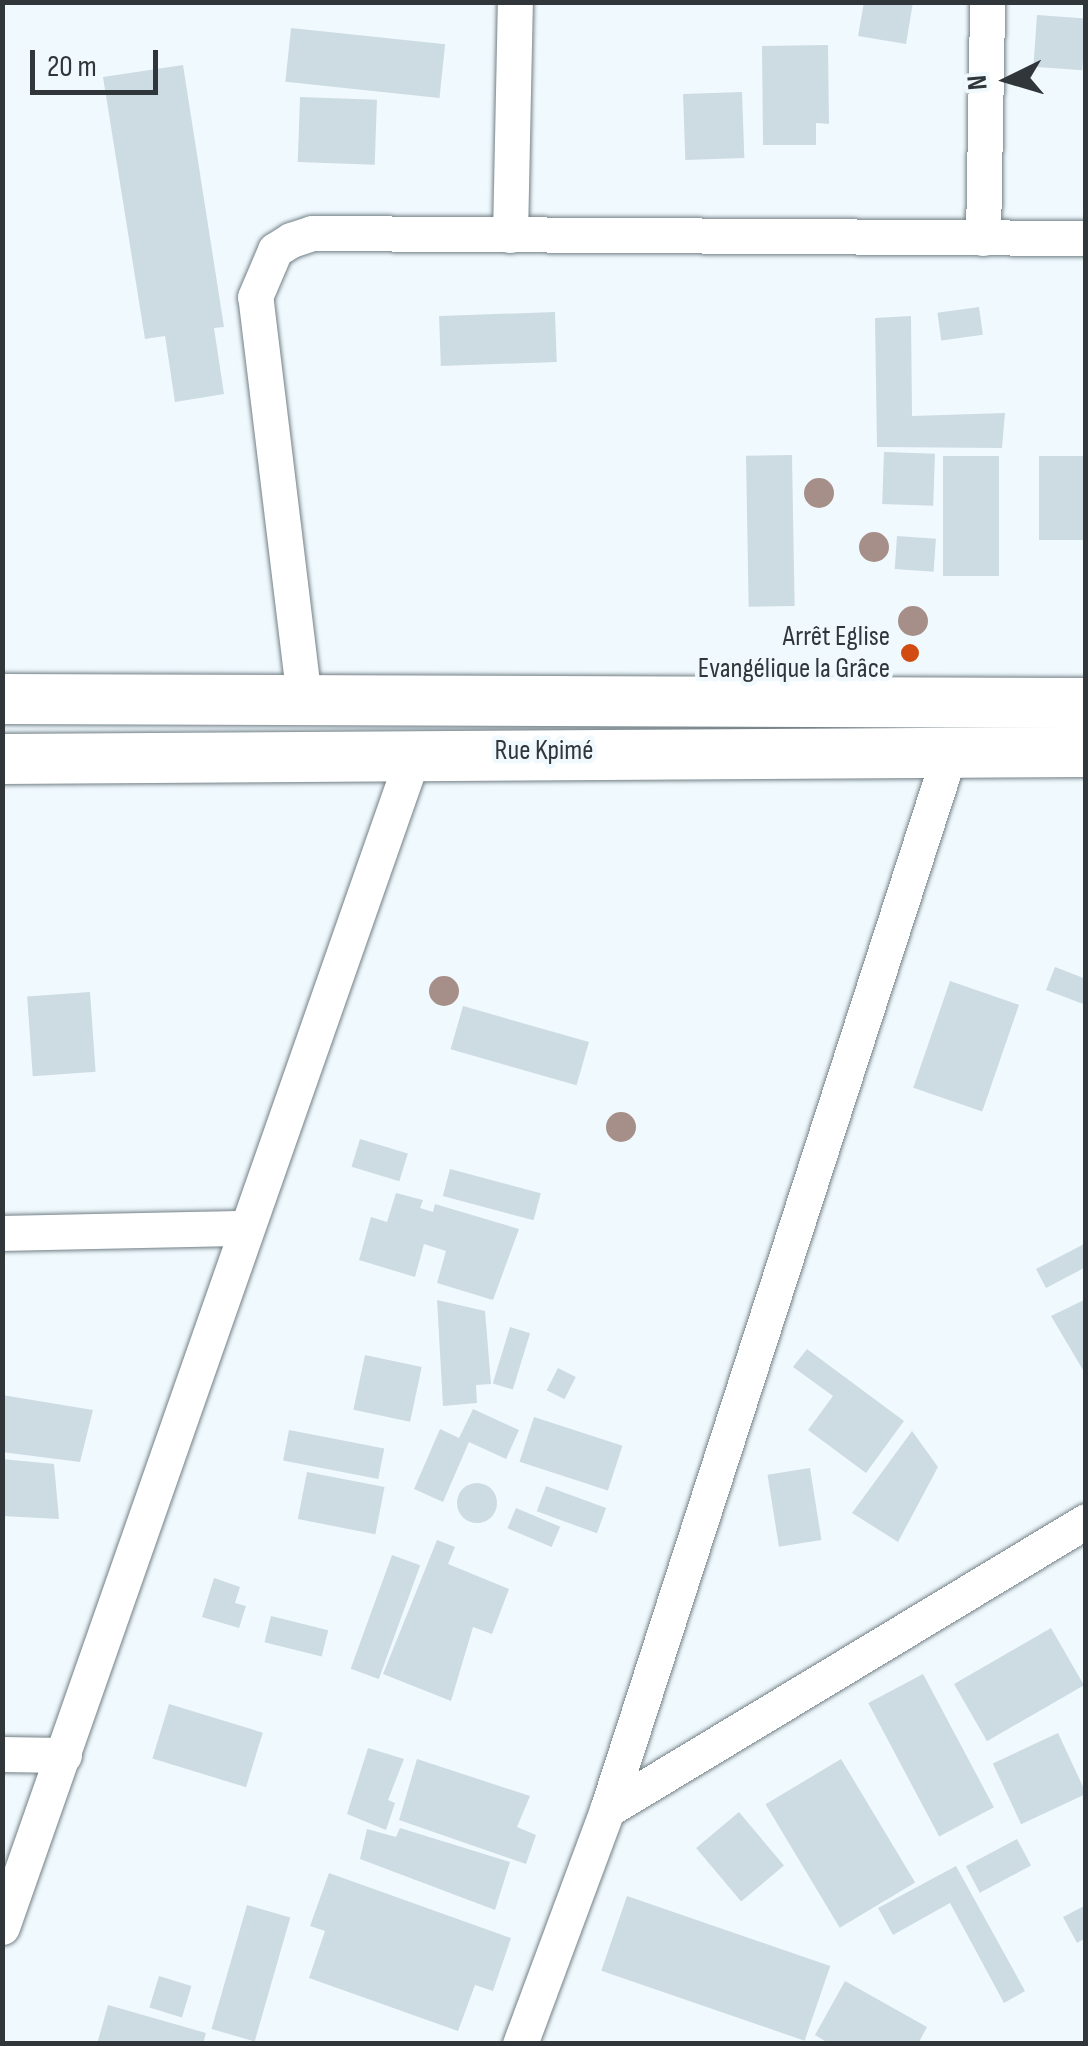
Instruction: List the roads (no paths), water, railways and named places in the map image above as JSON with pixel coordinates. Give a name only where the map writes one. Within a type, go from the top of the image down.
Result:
[{"type":"main road","name":"Rue Kpimé","points":[[2,699],[1086,703]]},
{"type":"main road","name":"Rue Kpimé","points":[[2,759],[414,753],[1086,752]]},
{"type":"street","points":[[510,235],[514,2]]},
{"type":"street","points":[[983,238],[987,2]]},
{"type":"street","points":[[304,700],[255,297],[263,270],[275,250],[312,233],[1086,238]]},
{"type":"street","points":[[520,2044],[607,1810],[950,752]]},
{"type":"street","points":[[2,1927],[243,1228],[386,844],[414,753]]},
{"type":"street","points":[[2,1233],[243,1228]]},
{"type":"street","points":[[607,1810],[1086,1521]]},
{"type":"street","points":[[2,1754],[64,1755]]},
{"type":"place","name":"Arrêt Eglise Evangélique la Grâce","points":[[910,653]]}]
